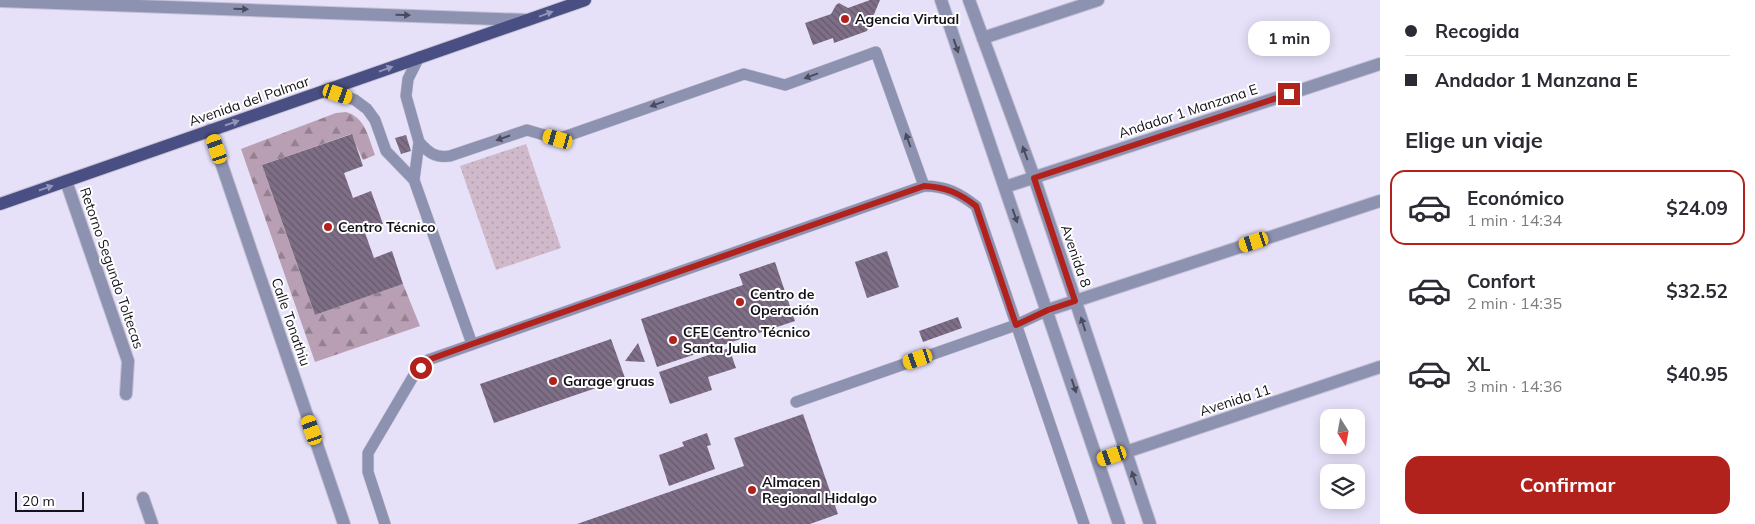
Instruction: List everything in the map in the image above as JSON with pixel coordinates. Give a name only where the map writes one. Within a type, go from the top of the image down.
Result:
[{"type":"main road","name":"Avenida del Palmar","points":[[0,204],[528,20],[564,4],[585,0]]},
{"type":"street","points":[[941,0],[1120,524]]},
{"type":"street","name":"Avenida 8","points":[[969,0],[1034,178],[1150,524]]},
{"type":"street","points":[[983,38],[1098,0]]},
{"type":"street","points":[[0,1],[528,20]]},
{"type":"street","name":"Andador 1 Manzana E","points":[[1005,187],[1380,64]]},
{"type":"street","name":"Calle Tonathiu","points":[[210,130],[344,524]]},
{"type":"street","name":"Retorno Segundo Toltecas","points":[[66,181],[128,361],[126,394]]},
{"type":"street","points":[[1048,310],[1380,201]]},
{"type":"street","name":"Avenida 11","points":[[1099,461],[1380,367]]},
{"type":"street","points":[[143,498],[152,524]]},
{"type":"lane","points":[[419,142],[431,154],[440,157],[450,156],[527,130],[558,139],[744,74],[785,85],[876,52],[924,186]]},
{"type":"lane","points":[[414,180],[419,142],[406,96],[408,79],[419,57]]},
{"type":"lane","points":[[320,92],[338,94],[355,100],[367,109],[375,120],[386,151],[414,180],[472,344]]},
{"type":"lane","points":[[385,524],[368,472],[368,453],[414,375],[428,360],[924,186],[942,186],[960,194],[976,206],[1084,524]]},
{"type":"lane","points":[[796,402],[1016,325],[1048,310]]},
{"type":"shaded area","points":[[526,144],[561,248],[496,270],[460,166]]},
{"type":"green space","points":[[346,112],[362,123],[375,155],[363,160],[351,134],[262,165],[315,315],[403,284],[420,326],[315,362],[241,149],[336,113]]},
{"type":"building","name":"Agencia Virtual","points":[[870,0],[880,0],[867,31],[834,43],[833,38],[813,45],[805,23],[831,14],[839,3],[848,8]]},
{"type":"building","name":"Centro Técnico","points":[[352,134],[363,166],[344,173],[353,198],[371,191],[383,224],[364,230],[374,258],[392,251],[403,284],[315,315],[262,165]]},
{"type":"building","points":[[406,135],[411,151],[401,154],[395,138]]},
{"type":"building","points":[[887,251],[899,287],[867,298],[855,262]]},
{"type":"building","name":"Centro de Operación","points":[[775,262],[795,321],[657,367],[641,319],[743,285],[739,274]]},
{"type":"building","points":[[958,317],[962,328],[923,342],[919,331]]},
{"type":"building","name":"Garage gruas","points":[[611,339],[625,378],[494,423],[480,384]]},
{"type":"building","points":[[638,343],[645,362],[625,361]]},
{"type":"building","points":[[729,348],[736,368],[708,377],[712,390],[670,404],[659,372]]},
{"type":"building","name":"Almacen Regional Hidalgo","points":[[803,414],[838,514],[810,524],[577,524],[744,466],[734,438]]},
{"type":"building","points":[[707,433],[711,445],[707,446],[715,469],[669,486],[659,455],[684,446],[682,442]]},
{"type":"place","name":"Agencia Virtual","points":[[845,19]]},
{"type":"place","name":"Centro Técnico","points":[[328,227]]},
{"type":"place","name":"Centro de Operación","points":[[740,302]]},
{"type":"place","name":"CFE Centro Técnico Santa Julia","points":[[673,340]]},
{"type":"place","name":"Garage gruas","points":[[553,381]]},
{"type":"place","name":"Almacen Regional Hidalgo","points":[[752,490]]},
{"type":"route","points":[[421,368],[428,360],[472,344],[924,186],[942,186],[960,194],[976,206],[1016,325],[1031,320],[1048,310],[1075,301],[1034,178],[1289,94]]}]
